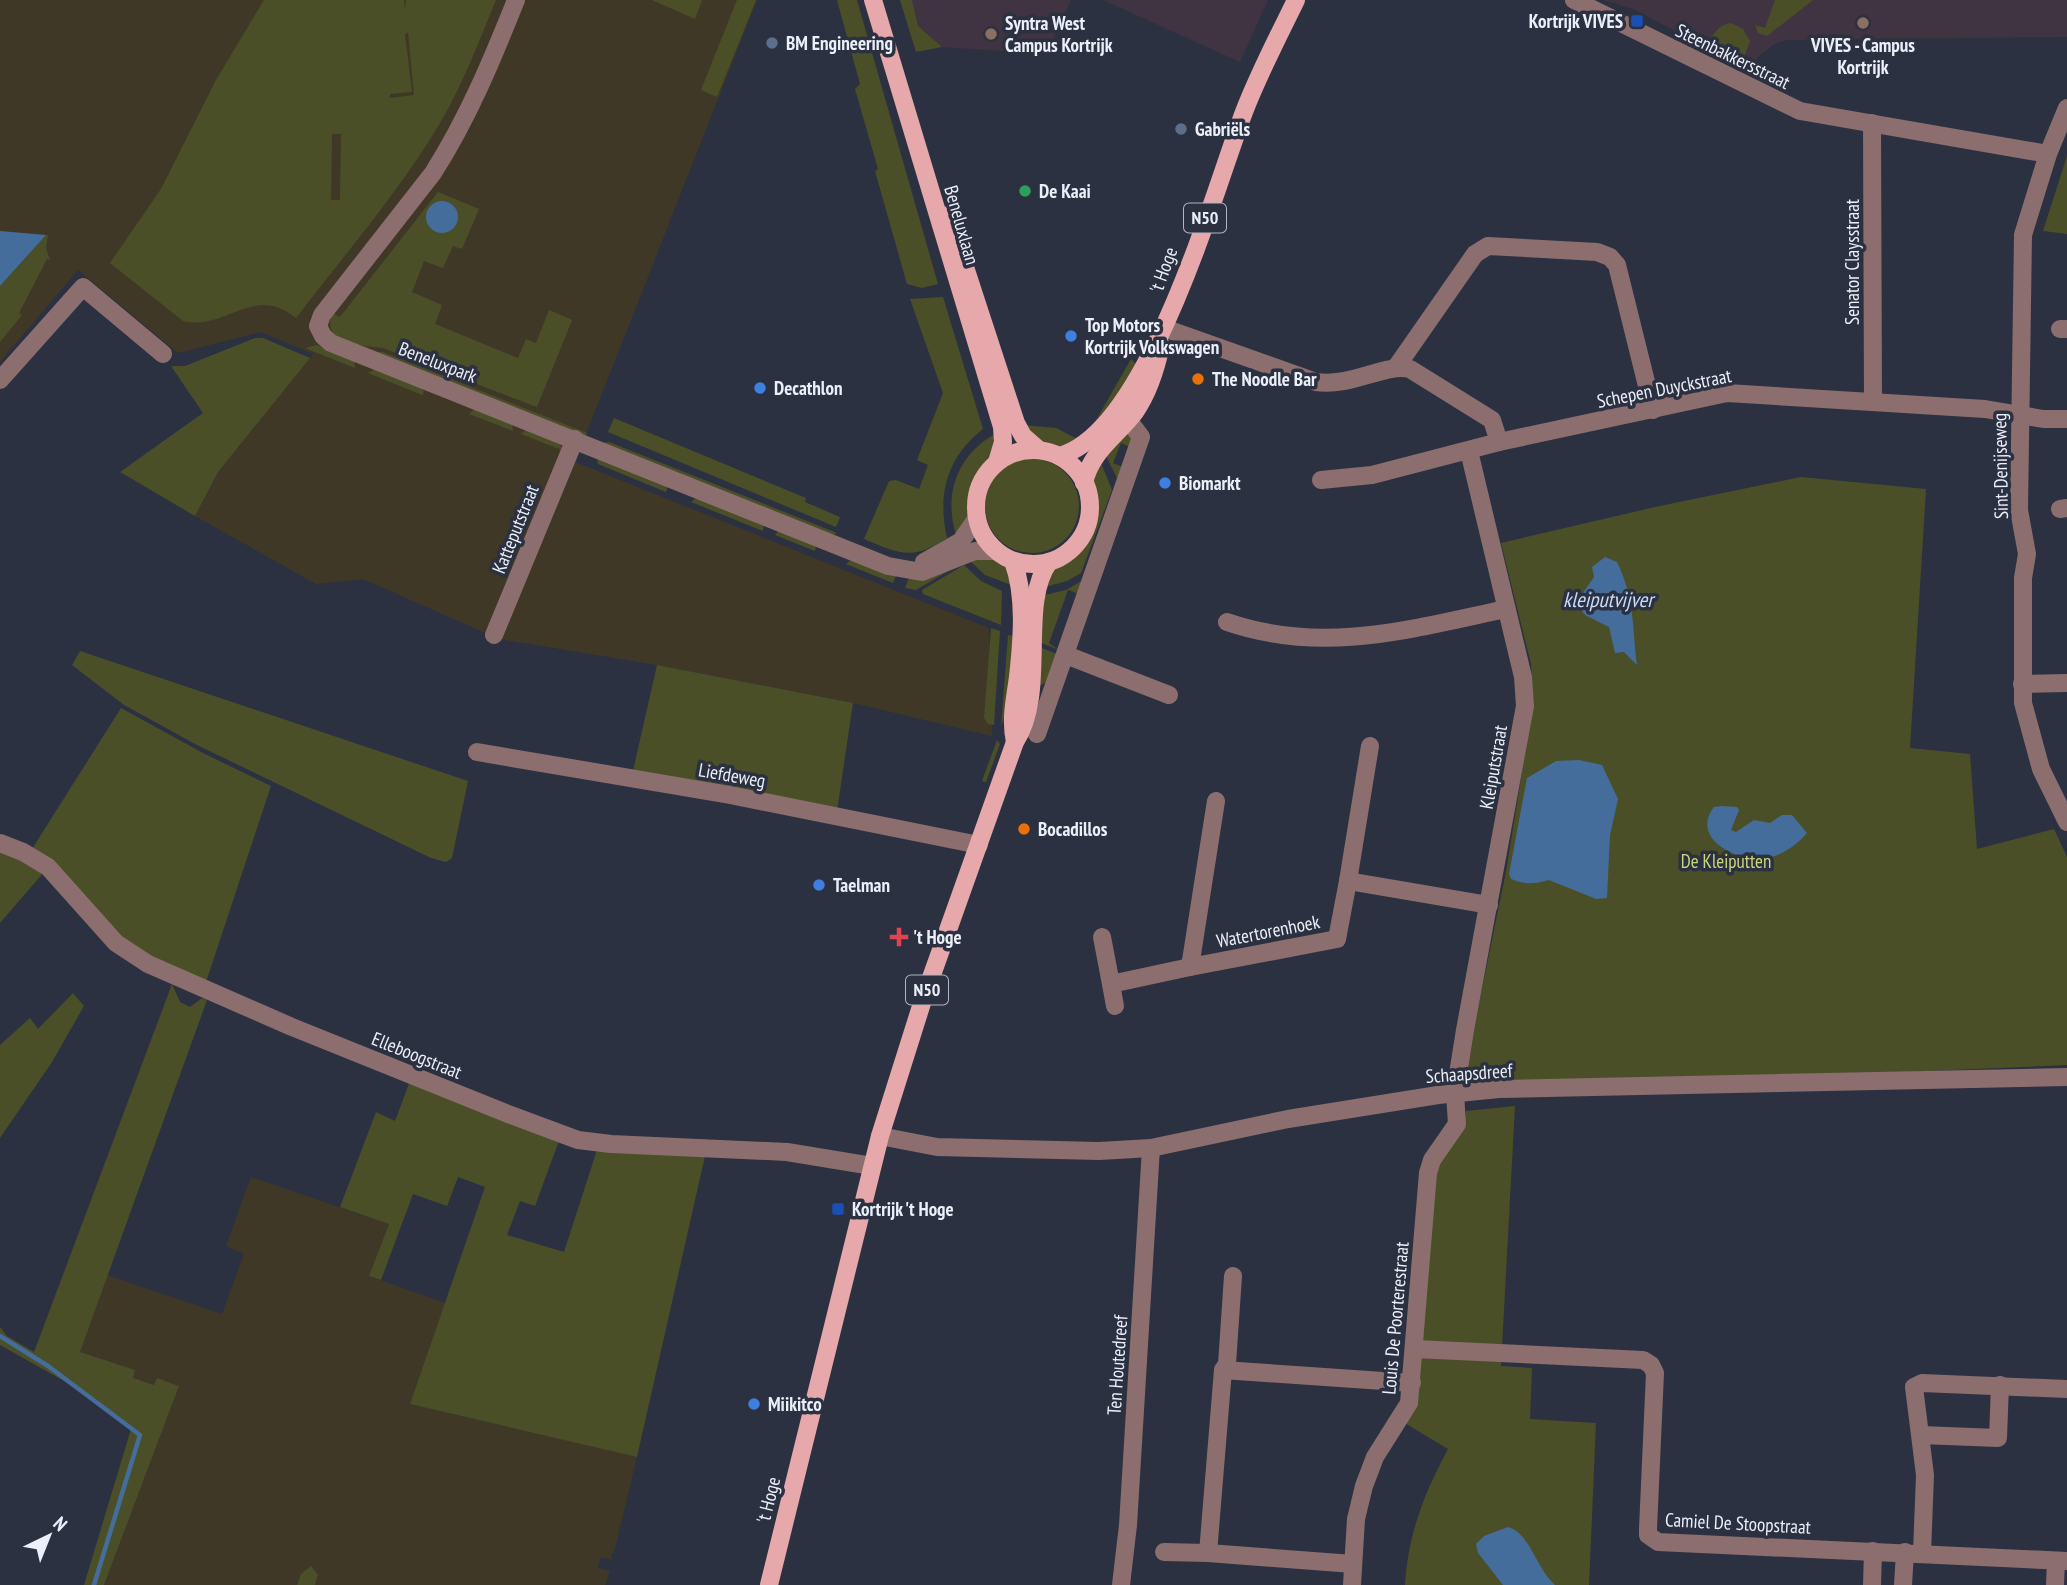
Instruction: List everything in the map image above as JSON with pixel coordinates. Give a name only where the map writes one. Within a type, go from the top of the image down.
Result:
[{"type":"main road","name":"Beneluxlaan","points":[[873,0],[1002,427],[1003,442],[998,462]]},
{"type":"main road","name":"Beneluxlaan","points":[[882,0],[1012,411],[1023,436],[1039,450]]},
{"type":"main road","name":"'t Hoge","points":[[1084,483],[1093,457],[1124,414],[1164,327],[1245,108],[1296,0]]},
{"type":"main road","name":"'t Hoge","points":[[1059,456],[1083,446],[1124,414]]},
{"type":"main road","points":[[1049,562],[1013,561],[996,551],[985,537],[977,518],[979,489],[998,462],[1024,451],[1039,450],[1059,456],[1084,483]]},
{"type":"main road","name":"N50","points":[[1049,562],[1071,548],[1086,525],[1089,506],[1084,483]]},
{"type":"main road","name":"'t Hoge","points":[[1013,561],[1021,592],[1018,673],[1011,723],[1015,742]]},
{"type":"main road","name":"'t Hoge","points":[[769,1585],[880,1136],[922,1003],[1015,742],[1025,727],[1031,686],[1037,586],[1049,562]]},
{"type":"street","name":"Beneluxpark","points":[[516,0],[477,96],[444,157],[322,315],[318,326],[323,336],[331,343],[888,566],[932,570],[970,552],[996,551]]},
{"type":"street","name":"Steenbakkersstraat","points":[[1574,0],[1787,106],[2048,154]]},
{"type":"street","name":"Sint-Denijseweg","points":[[2067,108],[2048,154],[2023,235],[2019,510],[2026,554],[2023,578],[2023,704],[2033,743],[2067,822]]},
{"type":"street","name":"Senator Claysstraat","points":[[1872,123],[1874,401]]},
{"type":"street","points":[[1398,366],[1475,254],[1488,246],[1597,252],[1610,257],[1617,265],[1653,410]]},
{"type":"street","points":[[0,380],[83,287],[163,354]]},
{"type":"street","points":[[1164,327],[1315,382],[1330,384],[1363,379],[1398,366],[1410,369],[1492,420],[1499,442]]},
{"type":"street","name":"Schepen Duyckstraat","points":[[1321,480],[1372,475],[1499,442],[1727,394],[1874,401],[2067,419]]},
{"type":"street","points":[[1037,734],[1141,437],[1124,414]]},
{"type":"street","name":"Katteputstraat","points":[[494,635],[575,439]]},
{"type":"street","name":"Kleiputstraat","points":[[1455,1093],[1525,706],[1522,677],[1469,451]]},
{"type":"street","points":[[908,569],[961,541],[977,518]]},
{"type":"street","points":[[1227,622],[1322,640],[1367,638],[1506,609]]},
{"type":"street","points":[[1066,655],[1169,695]]},
{"type":"street","points":[[2022,684],[2067,683]]},
{"type":"street","name":"Watertorenhoek","points":[[1111,984],[1337,939],[1370,746]]},
{"type":"street","name":"Liefdeweg","points":[[477,752],[730,795],[979,845]]},
{"type":"street","name":"Watertorenhoek","points":[[1190,967],[1216,801]]},
{"type":"street","name":"Elleboogstraat","points":[[0,843],[23,852],[48,867],[116,943],[148,964],[292,1027],[508,1114],[578,1140],[611,1144],[787,1152],[872,1167]]},
{"type":"street","points":[[1348,881],[1489,905]]},
{"type":"street","points":[[1102,937],[1115,1006]]},
{"type":"street","name":"Schaapsdreef","points":[[880,1136],[937,1147],[1099,1151],[1151,1148],[1288,1119],[1455,1093],[1499,1089],[2067,1077]]},
{"type":"street","name":"Louis De Poorterestraat","points":[[1352,1585],[1356,1519],[1364,1486],[1375,1457],[1409,1403],[1427,1172],[1432,1160],[1457,1124],[1455,1093]]},
{"type":"street","name":"Ten Houtedreef","points":[[1121,1585],[1128,1525],[1151,1148]]},
{"type":"street","points":[[1208,1553],[1233,1276]]},
{"type":"street","name":"Camiel De Stoopstraat","points":[[1415,1349],[1647,1362],[1655,1373],[1648,1529],[1653,1539],[2061,1561]]},
{"type":"street","points":[[1223,1370],[1412,1383]]},
{"type":"street","points":[[1903,1585],[1913,1553],[1925,1475],[1914,1387],[1918,1384],[2000,1385],[2067,1389]]},
{"type":"street","points":[[1921,1435],[1998,1437],[2000,1385]]},
{"type":"street","points":[[1872,1585],[1873,1550]]},
{"type":"street","points":[[1164,1552],[1353,1563]]},
{"type":"street","points":[[2055,1585],[2061,1561]]},
{"type":"shaded area","points":[[0,0],[757,0],[575,462],[989,628],[992,736],[853,703],[657,665],[499,639],[363,579],[316,584],[195,516],[218,472],[313,354],[261,332],[178,353],[78,270],[0,362]]},
{"type":"shaded area","name":"Syntra West Campus Kortrijk","points":[[912,0],[1071,0],[1047,54],[942,47],[918,26]]},
{"type":"shaded area","name":"Syntra West Campus Kortrijk","points":[[1103,0],[1268,0],[1240,62]]},
{"type":"shaded area","name":"VIVES - Campus Kortrijk","points":[[1604,0],[2067,0],[2067,37],[1788,40],[1774,44],[1757,58],[1753,71],[1633,9]]},
{"type":"shaded area","points":[[251,1177],[389,1224],[369,1276],[445,1303],[410,1404],[637,1457],[614,1553],[611,1553],[612,1560],[601,1557],[598,1568],[610,1571],[605,1585],[315,1585],[318,1575],[301,1574],[297,1585],[104,1585],[179,1386],[156,1378],[154,1385],[133,1378],[135,1371],[80,1352],[107,1275],[222,1314],[244,1254],[226,1246]]},
{"type":"green space","points":[[264,0],[404,0],[405,11],[406,0],[496,0],[456,93],[424,149],[296,318],[281,308],[267,305],[253,306],[213,320],[183,321],[110,263],[161,189],[216,80]],"holes":[[[408,32],[414,95],[390,98],[390,94],[412,92],[405,35]],[[332,134],[341,134],[340,200],[331,200]]]},
{"type":"green space","points":[[652,0],[702,0],[695,19]]},
{"type":"green space","points":[[737,0],[756,0],[717,97],[701,90]]},
{"type":"green space","points":[[837,0],[857,0],[938,284],[922,288],[907,284],[875,171],[878,169],[855,89],[860,84]]},
{"type":"green space","points":[[900,0],[912,0],[918,26],[942,47],[916,52]]},
{"type":"green space","points":[[1775,0],[1813,0],[1767,36],[1758,33],[1755,25],[1765,28]]},
{"type":"green space","points":[[1731,23],[1743,29],[1750,41],[1741,66],[1737,69],[1706,49],[1718,29]]},
{"type":"green space","points":[[2067,156],[2067,234],[2043,231]]},
{"type":"green space","points":[[438,192],[479,209],[462,249],[453,246],[443,268],[424,261],[412,292],[442,305],[435,324],[518,358],[526,339],[536,343],[549,310],[572,320],[537,407],[383,348],[346,341],[333,332],[330,324],[332,313],[340,317]]},
{"type":"green space","points":[[46,235],[50,260],[47,259],[19,313],[22,315],[0,342],[0,286]]},
{"type":"green space","points":[[943,297],[983,429],[961,452],[948,478],[943,506],[947,538],[924,550],[906,553],[864,539],[889,481],[896,480],[919,489],[928,465],[917,460],[943,393],[910,299]]},
{"type":"green space","points":[[255,338],[263,338],[310,358],[218,472],[195,516],[120,472],[203,413],[171,366],[185,366]]},
{"type":"green space","points":[[317,345],[354,360],[355,368],[305,348]]},
{"type":"green space","points":[[372,352],[383,352],[587,433],[585,438]]},
{"type":"green space","points":[[1131,359],[1137,365],[1133,377],[1095,422]]},
{"type":"green space","points":[[376,369],[421,387],[424,392],[422,395],[368,373]]},
{"type":"green space","points":[[475,409],[512,423],[513,431],[469,414]]},
{"type":"green space","points":[[614,418],[806,498],[805,502],[840,517],[836,527],[608,432]]},
{"type":"green space","points":[[1023,425],[1056,428],[1081,441],[1063,446],[1049,445]]},
{"type":"green space","points":[[526,430],[560,443],[562,450],[521,434]]},
{"type":"green space","points":[[1131,431],[1132,448],[1121,443],[1113,463],[1125,468],[1119,482],[1104,452]]},
{"type":"green space","points":[[997,433],[994,455],[974,480],[968,517],[957,537],[951,506],[957,477],[972,452],[983,441]]},
{"type":"green space","points":[[609,442],[837,533],[831,536],[603,443]]},
{"type":"green space","points":[[597,457],[668,485],[666,492],[598,464]]},
{"type":"green space","points":[[1099,458],[1112,490],[1081,573],[1067,581],[1041,588],[1053,571],[1079,549],[1091,532],[1095,514],[1092,481]]},
{"type":"green space","points":[[1032,459],[1050,463],[1065,473],[1075,488],[1079,506],[1075,524],[1065,539],[1050,549],[1032,553],[1014,549],[999,539],[989,524],[985,506],[989,488],[999,473],[1014,463]]},
{"type":"green space","name":"De Kleiputten","points":[[1801,477],[1926,489],[1910,748],[1970,754],[1977,849],[2054,829],[2067,857],[2067,1065],[1809,1076],[1463,1081],[1506,872],[1533,703],[1531,664],[1501,543]]},
{"type":"green space","points":[[697,497],[764,524],[763,531],[691,502]]},
{"type":"green space","points":[[779,530],[816,545],[815,551],[775,535]]},
{"type":"green space","points":[[994,558],[1007,568],[1014,586],[985,575],[968,559]]},
{"type":"green space","points":[[852,559],[896,576],[893,583],[846,564]]},
{"type":"green space","points":[[962,563],[916,590],[905,588],[909,578]]},
{"type":"green space","points":[[964,565],[981,581],[1002,591],[1001,625],[923,594],[922,590]]},
{"type":"green space","points":[[1085,579],[1079,594],[1068,590],[1049,643],[1059,650],[1039,642],[1040,596],[1066,590]]},
{"type":"green space","points":[[991,628],[1000,631],[994,725],[988,724],[984,718]]},
{"type":"green space","points":[[1008,635],[1013,636],[1008,702],[1001,727]]},
{"type":"green space","points":[[1039,647],[1057,654],[1048,681],[1036,688]]},
{"type":"green space","points":[[80,651],[468,781],[452,858],[446,862],[431,858],[197,745],[124,705],[72,665]]},
{"type":"green space","points":[[657,665],[853,703],[837,811],[632,775]]},
{"type":"green space","points":[[121,708],[271,786],[205,985],[137,953],[32,849]]},
{"type":"green space","points":[[997,740],[1000,744],[986,782],[982,781]]},
{"type":"green space","points":[[0,849],[44,872],[0,923]]},
{"type":"green space","points":[[172,984],[180,1002],[190,1007],[202,998],[207,1000],[80,1352],[135,1370],[133,1378],[154,1385],[157,1378],[179,1386],[104,1585],[84,1585],[131,1429],[64,1381],[0,1345],[0,1327],[7,1336],[34,1352]]},
{"type":"green space","points":[[73,993],[84,1006],[52,1062],[0,1138],[0,1045],[30,1018],[38,1029]]},
{"type":"green space","points":[[410,1081],[560,1138],[535,1206],[520,1201],[507,1235],[564,1252],[597,1150],[705,1156],[637,1457],[410,1404],[485,1187],[458,1177],[447,1206],[413,1194],[381,1280],[369,1276],[389,1224],[340,1207],[376,1112],[395,1121]]},
{"type":"green space","points":[[1515,1106],[1501,1366],[1532,1368],[1530,1419],[1596,1423],[1589,1585],[1405,1585],[1410,1549],[1419,1515],[1448,1449],[1403,1422],[1437,1166],[1464,1127],[1466,1111]]},
{"type":"green space","points":[[311,1566],[318,1575],[315,1585],[297,1585],[301,1574]]},
{"type":"water","points":[[442,201],[453,206],[458,217],[453,228],[442,233],[431,228],[426,217],[431,206]]},
{"type":"water","points":[[0,231],[46,235],[0,286]]},
{"type":"water","name":"kleiputvijver","points":[[1605,557],[1617,562],[1627,588],[1637,665],[1624,652],[1615,653],[1609,627],[1585,615],[1576,603],[1594,577],[1592,567]]},
{"type":"water","points":[[1579,760],[1602,765],[1618,799],[1610,835],[1607,898],[1596,899],[1549,880],[1521,882],[1511,879],[1509,874],[1527,778],[1556,761]]},
{"type":"water","points":[[1714,807],[1737,807],[1739,810],[1731,830],[1736,832],[1754,820],[1770,823],[1782,815],[1792,815],[1807,833],[1792,847],[1773,857],[1759,859],[1737,855],[1718,844],[1711,837],[1708,828],[1708,818]]},
{"type":"water","points":[[1508,1527],[1522,1536],[1555,1585],[1503,1585],[1478,1553],[1476,1544],[1484,1536]]},
{"type":"waterway","points":[[0,1336],[48,1366],[140,1435],[94,1585]]},
{"type":"place","name":"Kortrijk VIVES","points":[[1637,21]]},
{"type":"place","name":"VIVES - Campus Kortrijk","points":[[1863,23]]},
{"type":"place","name":"Syntra West Campus Kortrijk","points":[[991,34]]},
{"type":"place","name":"BM Engineering","points":[[772,43]]},
{"type":"place","name":"Gabriëls","points":[[1181,129]]},
{"type":"place","name":"De Kaai","points":[[1025,191]]},
{"type":"place","name":"Top Motors Kortrijk Volkswagen","points":[[1071,336]]},
{"type":"place","name":"The Noodle Bar","points":[[1198,379]]},
{"type":"place","name":"Decathlon","points":[[760,388]]},
{"type":"place","name":"Biomarkt","points":[[1165,483]]},
{"type":"place","name":"Bocadillos","points":[[1024,829]]},
{"type":"place","name":"Taelman","points":[[819,885]]},
{"type":"place","name":"'t Hoge","points":[[899,937]]},
{"type":"place","name":"Kortrijk 't Hoge","points":[[838,1209]]},
{"type":"place","name":"Miikitco","points":[[754,1404]]}]
